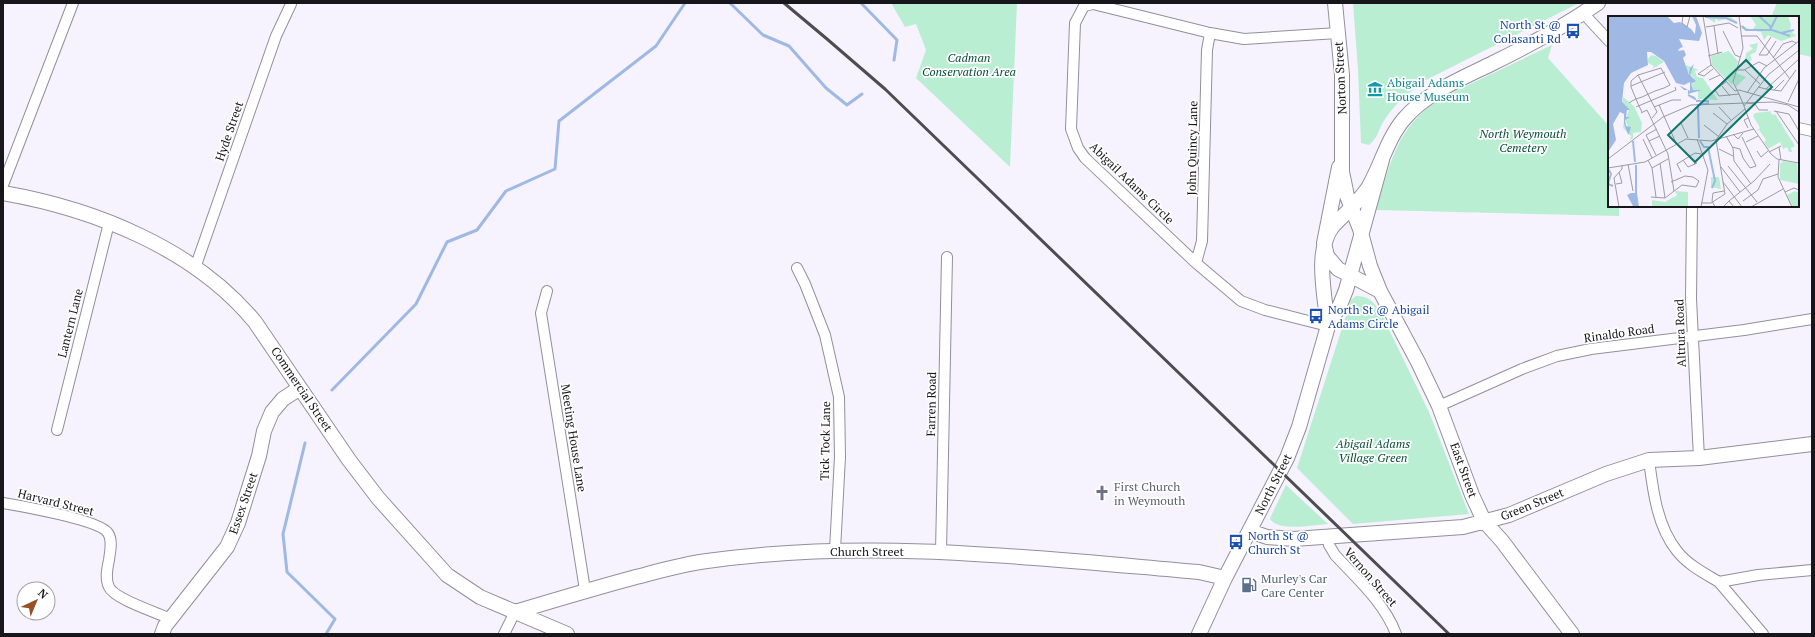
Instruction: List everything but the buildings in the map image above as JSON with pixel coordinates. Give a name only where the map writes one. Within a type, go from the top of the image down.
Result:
[{"type":"street","points":[[3,185],[73,3]]},
{"type":"street","name":"Norton Street","points":[[1335,3],[1343,92],[1341,153],[1344,180],[1352,209],[1362,234]]},
{"type":"street","name":"North Street","points":[[1199,634],[1225,578],[1292,447],[1306,405],[1328,326],[1340,305],[1350,275],[1382,160],[1388,144],[1400,124],[1421,102],[1439,91],[1539,40],[1598,3]]},
{"type":"street","name":"Hyde Street","points":[[195,268],[276,36],[291,4]]},
{"type":"street","name":"Abigail Adams Circle","points":[[1328,326],[1265,310],[1241,301],[1196,262],[1085,158],[1078,148],[1071,130],[1075,23],[1084,6],[1094,4],[1210,33],[1244,39],[1338,33]]},
{"type":"street","points":[[1584,13],[1608,40]]},
{"type":"street","name":"John Quincy Lane","points":[[1196,262],[1202,241],[1207,50],[1210,33]]},
{"type":"street","points":[[1799,128],[1812,131]]},
{"type":"street","name":"Norton Street","points":[[1324,243],[1341,153]]},
{"type":"street","name":"North Street","points":[[1328,326],[1323,275],[1324,243],[1332,227],[1352,209],[1368,188],[1382,160]]},
{"type":"street","name":"Commercial Street","points":[[3,194],[54,205],[109,223],[164,249],[195,268],[223,288],[240,303],[272,345],[349,460],[368,485],[447,575],[480,597],[567,634]]},
{"type":"street","name":"Altrura Road","points":[[1692,207],[1691,299],[1699,458]]},
{"type":"street","name":"Lantern Lane","points":[[57,430],[109,223]]},
{"type":"street","name":"East Street","points":[[1362,234],[1365,252],[1380,291],[1439,406],[1472,495],[1484,521],[1502,541],[1572,634]]},
{"type":"street","points":[[1324,243],[1329,261],[1338,269],[1380,291]]},
{"type":"street","name":"Farren Road","points":[[941,552],[947,257]]},
{"type":"street","name":"Tick Tock Lane","points":[[797,268],[805,284],[825,335],[839,396],[840,457],[835,550]]},
{"type":"street","name":"Meeting House Lane","points":[[547,291],[541,313],[585,590]]},
{"type":"street","name":"Rinaldo Road","points":[[1439,406],[1522,369],[1557,356],[1591,349],[1744,330],[1812,319]]},
{"type":"street","name":"Essex Street","points":[[162,634],[171,619],[227,547],[238,523],[259,456],[264,431],[272,412],[283,398],[300,388]]},
{"type":"street","name":"Green Street","points":[[1250,531],[1263,537],[1278,538],[1327,537],[1463,528],[1510,515],[1606,474],[1649,460],[1699,458],[1812,444]]},
{"type":"street","points":[[1649,460],[1654,500],[1666,534],[1677,551],[1692,565],[1719,582],[1763,634]]},
{"type":"street","name":"Harvard Street","points":[[3,503],[66,516],[102,527],[108,533],[111,542],[107,569],[109,588],[120,598],[171,619]]},
{"type":"street","name":"Vernon Street","points":[[1327,537],[1334,554],[1390,618],[1396,634]]},
{"type":"street","name":"Church Street","points":[[516,612],[585,590],[665,569],[706,561],[835,550],[941,552],[1210,573],[1225,578]]},
{"type":"street","points":[[1719,582],[1758,575],[1812,570]]},
{"type":"street","points":[[504,634],[516,612]]},
{"type":"green space","name":"Cadman Conservation Area","points":[[891,3],[1017,3],[1010,167],[916,78],[926,50],[916,24],[905,27]]},
{"type":"green space","points":[[1353,3],[1579,3],[1424,81],[1395,106],[1386,117],[1376,137],[1369,145],[1361,143]]},
{"type":"green space","points":[[1777,3],[1812,3],[1812,57],[1799,54],[1799,16],[1771,16]]},
{"type":"green space","name":"North Weymouth Cemetery","points":[[1552,45],[1548,58],[1608,125],[1608,207],[1619,207],[1619,216],[1376,210],[1391,161],[1397,147],[1414,121],[1426,109],[1441,98]]},
{"type":"green space","name":"Abigail Adams Village Green","points":[[1356,296],[1364,297],[1370,300],[1380,311],[1429,412],[1469,514],[1353,524],[1297,468],[1351,300]]},
{"type":"green space","points":[[1286,485],[1328,524],[1288,527],[1274,523],[1270,519]]},
{"type":"waterway","points":[[332,390],[416,304],[447,242],[477,230],[506,191],[555,169],[559,121],[656,46],[685,3]]},
{"type":"waterway","points":[[730,3],[763,35],[789,46],[826,88],[847,105],[862,94]]},
{"type":"waterway","points":[[861,3],[897,40],[894,60]]},
{"type":"waterway","points":[[305,443],[283,534],[287,572],[335,619],[326,634]]},
{"type":"railway","points":[[784,3],[885,89],[1449,634]]},
{"type":"place","name":"North St @ Colasanti Rd","points":[[1573,31]]},
{"type":"place","name":"Abigail Adams House Museum","points":[[1375,89]]},
{"type":"place","name":"North St @ Abigail Adams Circle","points":[[1316,316]]},
{"type":"place","name":"First Church in Weymouth","points":[[1102,493]]},
{"type":"place","name":"North St @ Church St","points":[[1236,542]]},
{"type":"place","name":"Murley's Car Care Center","points":[[1249,585]]}]
